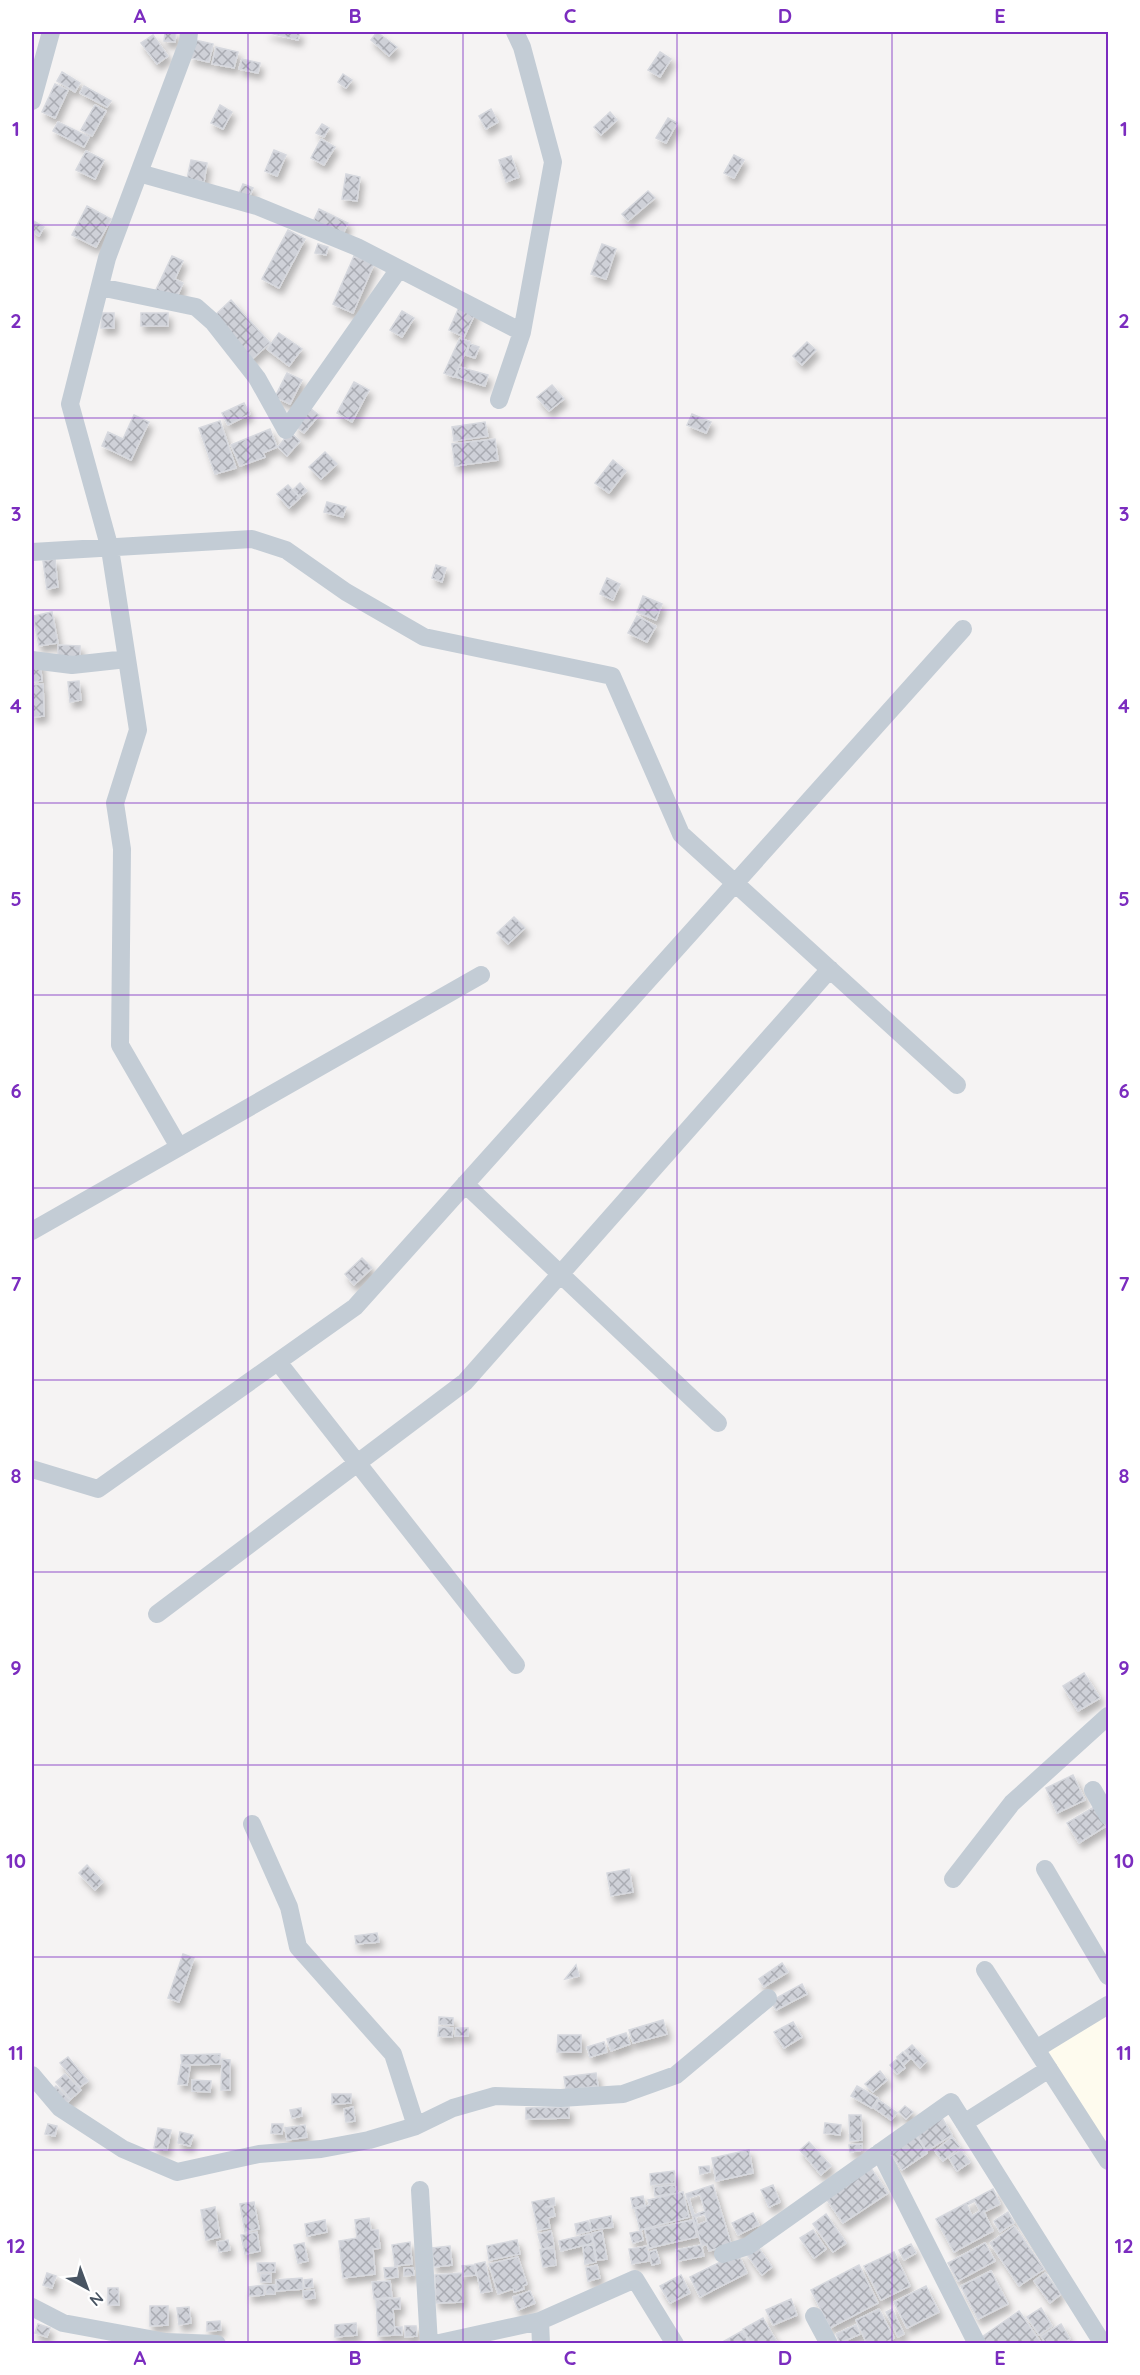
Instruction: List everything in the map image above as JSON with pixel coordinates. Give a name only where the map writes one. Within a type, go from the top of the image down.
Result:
[{"type":"street","points":[[32,100],[51,32]]},
{"type":"street","points":[[179,1147],[120,1046],[122,849],[115,803],[138,730],[110,549],[70,404],[107,258],[188,42],[189,32]]},
{"type":"street","points":[[499,399],[522,332],[553,162],[522,47],[515,32]]},
{"type":"street","points":[[139,173],[257,206],[357,247],[522,332]]},
{"type":"street","points":[[100,287],[196,307],[213,322],[257,378],[286,430],[399,269]]},
{"type":"street","points":[[32,552],[252,539],[286,549],[346,592],[424,637],[612,676],[681,834],[957,1085]]},
{"type":"street","points":[[32,1468],[98,1489],[355,1307],[963,628]]},
{"type":"street","points":[[32,660],[72,665],[127,659]]},
{"type":"street","points":[[157,1614],[465,1382],[830,969]]},
{"type":"street","points":[[32,1231],[481,975]]},
{"type":"street","points":[[465,1184],[718,1423]]},
{"type":"street","points":[[278,1362],[516,1665]]},
{"type":"street","points":[[952,1879],[1012,1803],[1108,1716]]},
{"type":"street","points":[[1093,1790],[1108,1816]]},
{"type":"street","points":[[252,1824],[289,1907],[298,1947],[393,2054],[416,2126]]},
{"type":"street","points":[[1045,1869],[1108,1976]]},
{"type":"street","points":[[985,1970],[1108,2161]]},
{"type":"street","points":[[32,2075],[60,2108],[123,2149],[177,2172],[259,2154],[321,2149],[369,2140],[416,2126],[453,2108],[495,2096],[561,2098],[623,2094],[676,2075],[768,1998]]},
{"type":"street","points":[[1036,2049],[1108,2005]]},
{"type":"street","points":[[964,2123],[1049,2068]]},
{"type":"street","points":[[723,2254],[748,2246],[951,2102],[1103,2343]]},
{"type":"street","points":[[880,2152],[977,2343]]},
{"type":"street","points":[[420,2190],[429,2343]]},
{"type":"street","points":[[435,2343],[540,2321],[635,2278],[675,2343]]},
{"type":"street","points":[[32,2307],[63,2323],[166,2342],[217,2343]]},
{"type":"street","points":[[814,2316],[829,2343]]},
{"type":"street","points":[[540,2321],[542,2343]]},
{"type":"shaded area","points":[[1108,2010],[1108,2146],[1046,2048]]},
{"type":"building","points":[[165,32],[176,32],[175,42],[164,41]]},
{"type":"building","points":[[266,32],[300,32],[298,40]]},
{"type":"building","points":[[377,32],[397,47],[389,56],[371,40]]},
{"type":"building","points":[[153,35],[168,56],[157,64],[141,43]]},
{"type":"building","points":[[195,40],[213,44],[209,62],[191,58]]},
{"type":"building","points":[[216,47],[238,52],[234,68],[212,64]]},
{"type":"building","points":[[660,52],[671,59],[660,77],[648,70]]},
{"type":"building","points":[[242,59],[260,63],[258,73],[239,69]]},
{"type":"building","points":[[62,72],[80,83],[75,92],[57,81]]},
{"type":"building","points":[[343,74],[352,80],[346,88],[338,82]]},
{"type":"building","points":[[55,84],[68,90],[55,118],[42,112]]},
{"type":"building","points":[[84,86],[111,101],[107,107],[80,93]]},
{"type":"building","points":[[95,105],[106,111],[92,136],[81,130]]},
{"type":"building","points":[[220,105],[232,112],[223,129],[211,123]]},
{"type":"building","points":[[491,109],[498,122],[486,129],[479,116]]},
{"type":"building","points":[[610,112],[617,120],[601,135],[594,127]]},
{"type":"building","points":[[668,118],[677,123],[666,143],[656,138]]},
{"type":"building","points":[[58,122],[89,137],[84,147],[53,131]]},
{"type":"building","points":[[322,124],[329,128],[324,137],[316,133]]},
{"type":"building","points":[[321,139],[335,147],[324,165],[311,158]]},
{"type":"building","points":[[274,150],[286,155],[277,176],[265,171]]},
{"type":"building","points":[[86,151],[104,160],[95,179],[76,170]]},
{"type":"building","points":[[734,155],[744,160],[734,178],[724,173]]},
{"type":"building","points":[[511,156],[519,177],[506,182],[499,160]]},
{"type":"building","points":[[191,160],[207,163],[204,182],[187,179]]},
{"type":"building","points":[[346,174],[360,177],[357,201],[342,199]]},
{"type":"building","points":[[243,184],[253,188],[248,200],[238,196]]},
{"type":"building","points":[[648,191],[655,198],[628,221],[622,214]]},
{"type":"building","points":[[87,206],[111,219],[96,247],[72,235]]},
{"type":"building","points":[[319,209],[348,223],[342,236],[313,222]]},
{"type":"building","points":[[32,220],[44,227],[39,236],[32,231]]},
{"type":"building","points":[[288,230],[305,239],[279,288],[262,279]]},
{"type":"building","points":[[318,244],[328,247],[326,255],[315,253]]},
{"type":"building","points":[[602,244],[616,249],[606,279],[591,274]]},
{"type":"building","points":[[172,256],[183,261],[175,279],[183,283],[177,297],[154,294]]},
{"type":"building","points":[[354,256],[374,264],[353,313],[333,304]]},
{"type":"building","points":[[231,300],[270,343],[251,360],[212,318]]},
{"type":"building","points":[[460,305],[476,312],[464,337],[449,330]]},
{"type":"building","points":[[402,311],[414,318],[402,337],[390,330]]},
{"type":"building","points":[[102,313],[114,313],[114,328],[101,328]]},
{"type":"building","points":[[141,313],[168,313],[168,326],[141,326]]},
{"type":"building","points":[[279,333],[302,349],[289,366],[267,349]]},
{"type":"building","points":[[460,338],[470,342],[454,377],[444,373]]},
{"type":"building","points":[[807,342],[816,350],[802,365],[793,356]]},
{"type":"building","points":[[470,344],[479,347],[475,358],[466,355]]},
{"type":"building","points":[[459,367],[488,375],[485,386],[456,377]]},
{"type":"building","points":[[287,373],[302,380],[290,404],[275,397]]},
{"type":"building","points":[[354,382],[369,390],[352,422],[337,413]]},
{"type":"building","points":[[552,385],[564,399],[549,411],[537,397]]},
{"type":"building","points":[[244,403],[250,414],[228,425],[222,413]]},
{"type":"building","points":[[310,408],[319,415],[304,433],[295,426]]},
{"type":"building","points":[[692,414],[711,422],[706,433],[687,425]]},
{"type":"building","points":[[134,415],[149,422],[131,460],[102,446],[108,432],[123,439]]},
{"type":"building","points":[[220,421],[236,468],[215,474],[199,428]]},
{"type":"building","points":[[485,422],[488,436],[454,441],[452,427]]},
{"type":"building","points":[[270,429],[277,447],[263,453],[265,457],[240,466],[231,445]]},
{"type":"building","points":[[290,432],[300,441],[287,456],[278,447]]},
{"type":"building","points":[[495,439],[498,460],[455,466],[452,444]]},
{"type":"building","points":[[325,452],[337,464],[321,479],[309,467]]},
{"type":"building","points":[[613,460],[626,471],[609,493],[595,483]]},
{"type":"building","points":[[300,483],[307,491],[300,497],[293,490]]},
{"type":"building","points":[[288,485],[300,498],[289,508],[277,494]]},
{"type":"building","points":[[327,502],[346,507],[343,517],[324,512]]},
{"type":"building","points":[[55,559],[58,587],[47,589],[43,561]]},
{"type":"building","points":[[436,565],[446,568],[442,582],[432,578]]},
{"type":"building","points":[[607,578],[620,584],[613,600],[600,594]]},
{"type":"building","points":[[643,596],[662,604],[656,620],[637,612]]},
{"type":"building","points":[[52,612],[58,643],[39,646],[33,616]]},
{"type":"building","points":[[637,616],[656,626],[647,642],[628,633]]},
{"type":"building","points":[[58,645],[80,646],[80,657],[58,657]]},
{"type":"building","points":[[40,661],[42,681],[32,682],[32,662]]},
{"type":"building","points":[[79,681],[81,700],[70,702],[68,682]]},
{"type":"building","points":[[43,684],[44,716],[32,717],[32,685]]},
{"type":"building","points":[[514,917],[525,928],[508,944],[497,933]]},
{"type":"building","points":[[362,1258],[372,1268],[354,1285],[345,1274]]},
{"type":"building","points":[[1084,1673],[1100,1698],[1078,1711],[1063,1686]]},
{"type":"building","points":[[1073,1775],[1085,1800],[1057,1813],[1046,1788]]},
{"type":"building","points":[[1094,1807],[1106,1826],[1079,1843],[1067,1823]]},
{"type":"building","points":[[87,1865],[103,1882],[95,1890],[79,1873]]},
{"type":"building","points":[[629,1869],[633,1892],[611,1896],[607,1873]]},
{"type":"building","points":[[377,1933],[379,1942],[356,1944],[355,1936]]},
{"type":"building","points":[[183,1954],[194,1958],[179,2002],[168,1998]]},
{"type":"building","points":[[782,1963],[788,1972],[764,1987],[759,1979]]},
{"type":"building","points":[[576,1965],[579,1976],[565,1979]]},
{"type":"building","points":[[802,1984],[807,1994],[776,2010],[771,2001]]},
{"type":"building","points":[[439,2017],[453,2018],[453,2025],[439,2024]]},
{"type":"building","points":[[663,2020],[667,2034],[633,2043],[629,2030]]},
{"type":"building","points":[[793,2022],[802,2037],[784,2048],[774,2032]]},
{"type":"building","points":[[439,2027],[453,2028],[452,2037],[438,2036]]},
{"type":"building","points":[[456,2028],[468,2028],[468,2036],[455,2036]]},
{"type":"building","points":[[626,2033],[630,2044],[611,2051],[607,2039]]},
{"type":"building","points":[[558,2035],[581,2035],[581,2052],[557,2052]]},
{"type":"building","points":[[604,2042],[607,2052],[590,2057],[587,2047]]},
{"type":"building","points":[[912,2045],[927,2061],[920,2068],[905,2051]]},
{"type":"building","points":[[903,2052],[910,2059],[904,2065],[897,2057]]},
{"type":"building","points":[[220,2054],[220,2064],[182,2065],[181,2055]]},
{"type":"building","points":[[68,2057],[88,2081],[80,2087],[60,2063]]},
{"type":"building","points":[[898,2058],[905,2068],[897,2074],[890,2065]]},
{"type":"building","points":[[222,2059],[230,2060],[230,2090],[221,2090]]},
{"type":"building","points":[[181,2065],[190,2067],[187,2085],[178,2084]]},
{"type":"building","points":[[880,2071],[887,2080],[873,2092],[865,2084]]},
{"type":"building","points":[[596,2073],[598,2086],[566,2090],[564,2077]]},
{"type":"building","points":[[65,2074],[81,2090],[71,2099],[56,2082]]},
{"type":"building","points":[[192,2080],[211,2081],[210,2092],[192,2091]]},
{"type":"building","points":[[56,2086],[70,2100],[65,2105],[51,2091]]},
{"type":"building","points":[[857,2086],[878,2098],[872,2108],[851,2096]]},
{"type":"building","points":[[332,2094],[351,2094],[351,2103],[332,2104]]},
{"type":"building","points":[[879,2100],[897,2113],[891,2120],[874,2108]]},
{"type":"building","points":[[905,2106],[913,2112],[906,2119],[899,2112]]},
{"type":"building","points":[[353,2107],[355,2121],[346,2122],[344,2109]]},
{"type":"building","points":[[569,2107],[569,2118],[526,2119],[526,2108]]},
{"type":"building","points":[[301,2108],[302,2116],[292,2118],[290,2110]]},
{"type":"building","points":[[849,2115],[861,2115],[862,2140],[850,2141]]},
{"type":"building","points":[[942,2118],[952,2135],[927,2151],[916,2134]]},
{"type":"building","points":[[825,2123],[841,2125],[840,2135],[824,2133]]},
{"type":"building","points":[[48,2124],[57,2126],[55,2136],[45,2134]]},
{"type":"building","points":[[272,2124],[283,2124],[282,2134],[271,2133]]},
{"type":"building","points":[[305,2125],[307,2137],[287,2140],[285,2128]]},
{"type":"building","points":[[158,2128],[171,2130],[167,2150],[154,2148]]},
{"type":"building","points":[[180,2132],[193,2135],[190,2146],[178,2143]]},
{"type":"building","points":[[915,2134],[927,2153],[902,2170],[890,2152]]},
{"type":"building","points":[[952,2137],[960,2147],[943,2161],[935,2151]]},
{"type":"building","points":[[809,2142],[831,2166],[821,2175],[800,2150]]},
{"type":"building","points":[[862,2144],[862,2150],[850,2152],[849,2145]]},
{"type":"building","points":[[749,2150],[753,2173],[716,2181],[712,2158]]},
{"type":"building","points":[[961,2150],[970,2162],[957,2171],[949,2158]]},
{"type":"building","points":[[709,2166],[710,2172],[700,2174],[699,2167]]},
{"type":"building","points":[[870,2167],[888,2193],[843,2223],[825,2197]]},
{"type":"building","points":[[674,2171],[675,2183],[651,2185],[650,2174]]},
{"type":"building","points":[[675,2185],[677,2193],[655,2196],[654,2187]]},
{"type":"building","points":[[713,2185],[731,2244],[709,2251],[707,2244],[702,2246],[686,2194]],"holes":[[[700,2194],[705,2211],[694,2215],[689,2198]],[[705,2214],[707,2221],[698,2225],[695,2217]]]},
{"type":"building","points":[[773,2185],[780,2202],[769,2207],[761,2190]]},
{"type":"building","points":[[993,2189],[1000,2204],[984,2212],[993,2231],[954,2252],[936,2219]],"holes":[[[975,2201],[980,2211],[972,2216],[967,2205]]]},
{"type":"building","points":[[683,2192],[689,2217],[640,2230],[635,2209],[650,2205],[648,2200]]},
{"type":"building","points":[[643,2196],[645,2205],[633,2208],[631,2198]]},
{"type":"building","points":[[554,2198],[555,2205],[545,2207],[553,2207],[555,2216],[548,2218],[550,2228],[538,2230],[532,2202]]},
{"type":"building","points":[[254,2202],[259,2229],[245,2232],[240,2204]]},
{"type":"building","points":[[215,2207],[220,2237],[206,2240],[201,2210]]},
{"type":"building","points":[[1008,2212],[1014,2223],[1000,2232],[994,2221]]},
{"type":"building","points":[[753,2213],[759,2225],[738,2235],[732,2223]]},
{"type":"building","points":[[826,2214],[846,2243],[833,2252],[813,2224]]},
{"type":"building","points":[[611,2216],[613,2227],[591,2230],[590,2220]]},
{"type":"building","points":[[369,2218],[371,2230],[378,2230],[380,2248],[373,2249],[375,2274],[343,2278],[339,2241],[357,2238],[355,2220]]},
{"type":"building","points":[[325,2220],[327,2232],[307,2236],[305,2224]]},
{"type":"building","points":[[693,2220],[697,2237],[649,2248],[645,2230]]},
{"type":"building","points":[[588,2221],[591,2231],[577,2234],[575,2224]]},
{"type":"building","points":[[1014,2226],[1044,2269],[1019,2286],[990,2243]]},
{"type":"building","points":[[813,2230],[826,2249],[814,2258],[800,2238]]},
{"type":"building","points":[[551,2231],[554,2246],[542,2249],[538,2234]]},
{"type":"building","points":[[602,2231],[607,2259],[597,2260],[592,2233]]},
{"type":"building","points":[[641,2231],[643,2240],[633,2243],[630,2233]]},
{"type":"building","points":[[257,2232],[260,2251],[245,2254],[241,2235]]},
{"type":"building","points":[[590,2234],[593,2243],[561,2251],[559,2241]]},
{"type":"building","points":[[228,2240],[230,2250],[219,2252],[217,2242]]},
{"type":"building","points":[[517,2240],[520,2254],[489,2260],[487,2246]]},
{"type":"building","points":[[410,2242],[412,2264],[395,2266],[392,2245]]},
{"type":"building","points":[[304,2243],[308,2261],[298,2263],[294,2245]]},
{"type":"building","points":[[985,2243],[995,2261],[958,2281],[948,2263]]},
{"type":"building","points":[[756,2244],[772,2267],[762,2275],[745,2252]]},
{"type":"building","points":[[911,2244],[916,2253],[904,2260],[899,2250]]},
{"type":"building","points":[[593,2245],[596,2262],[585,2264],[583,2246]]},
{"type":"building","points":[[701,2245],[704,2256],[678,2261],[676,2250]]},
{"type":"building","points":[[450,2246],[452,2265],[434,2267],[432,2248]]},
{"type":"building","points":[[647,2246],[649,2261],[632,2264],[629,2249]]},
{"type":"building","points":[[554,2248],[556,2265],[543,2267],[540,2250]]},
{"type":"building","points":[[656,2250],[660,2263],[652,2265],[649,2252]]},
{"type":"building","points":[[894,2252],[910,2286],[881,2300],[864,2266]]},
{"type":"building","points":[[738,2253],[747,2273],[700,2297],[690,2277]]},
{"type":"building","points":[[518,2257],[527,2284],[523,2286],[524,2289],[514,2292],[513,2289],[498,2294],[489,2264]]},
{"type":"building","points":[[485,2262],[492,2291],[481,2293],[475,2264]]},
{"type":"building","points":[[257,2263],[275,2263],[275,2272],[258,2272]]},
{"type":"building","points":[[474,2265],[476,2275],[464,2276],[462,2266]]},
{"type":"building","points":[[597,2265],[600,2278],[588,2281],[586,2268]]},
{"type":"building","points":[[859,2265],[878,2303],[830,2328],[811,2290]]},
{"type":"building","points":[[397,2267],[398,2277],[385,2278],[384,2268]]},
{"type":"building","points":[[404,2268],[413,2268],[414,2275],[404,2276]]},
{"type":"building","points":[[991,2271],[1008,2304],[978,2319],[961,2286]]},
{"type":"building","points":[[47,2273],[56,2276],[52,2288],[43,2285]]},
{"type":"building","points":[[462,2273],[463,2302],[436,2303],[435,2275]]},
{"type":"building","points":[[1045,2273],[1061,2294],[1050,2303],[1034,2281]]},
{"type":"building","points":[[261,2274],[271,2274],[271,2282],[261,2282]]},
{"type":"building","points":[[681,2275],[690,2293],[670,2303],[660,2286]]},
{"type":"building","points":[[302,2278],[303,2289],[277,2291],[276,2280]]},
{"type":"building","points":[[312,2279],[313,2287],[305,2288],[304,2280]]},
{"type":"building","points":[[390,2281],[392,2297],[374,2299],[372,2282]]},
{"type":"building","points":[[264,2285],[264,2295],[249,2296],[249,2287]]},
{"type":"building","points":[[266,2285],[275,2285],[275,2294],[266,2294]]},
{"type":"building","points":[[926,2286],[939,2312],[907,2328],[894,2302]]},
{"type":"building","points":[[108,2288],[118,2288],[119,2305],[108,2305]]},
{"type":"building","points":[[314,2290],[315,2298],[304,2299],[303,2291]]},
{"type":"building","points":[[530,2291],[535,2303],[518,2310],[513,2297]]},
{"type":"building","points":[[400,2298],[400,2309],[393,2309],[395,2335],[378,2336],[376,2300]]},
{"type":"building","points":[[791,2299],[797,2315],[773,2325],[766,2310]]},
{"type":"building","points":[[150,2306],[168,2306],[168,2325],[150,2326]]},
{"type":"building","points":[[189,2307],[191,2323],[179,2325],[177,2308]]},
{"type":"building","points":[[1041,2308],[1052,2326],[1039,2335],[1027,2317]]},
{"type":"building","points":[[879,2309],[894,2338],[883,2344],[867,2344],[856,2320]]},
{"type":"building","points":[[892,2309],[904,2334],[898,2337],[886,2312]]},
{"type":"building","points":[[1019,2311],[1042,2344],[987,2344],[982,2337]]},
{"type":"building","points":[[763,2318],[778,2344],[751,2344],[743,2329]]},
{"type":"building","points":[[220,2321],[221,2330],[207,2331],[207,2322]]},
{"type":"building","points":[[356,2323],[357,2335],[335,2337],[335,2325]]},
{"type":"building","points":[[38,2324],[50,2328],[47,2337],[35,2333]]},
{"type":"building","points":[[1061,2324],[1070,2339],[1062,2344],[1046,2344],[1041,2336]]},
{"type":"building","points":[[856,2325],[860,2334],[840,2343],[836,2334]]},
{"type":"building","points":[[405,2326],[416,2326],[417,2336],[405,2337]]},
{"type":"building","points":[[395,2327],[402,2327],[402,2335],[395,2335]]},
{"type":"building","points":[[742,2331],[750,2344],[719,2344]]}]
